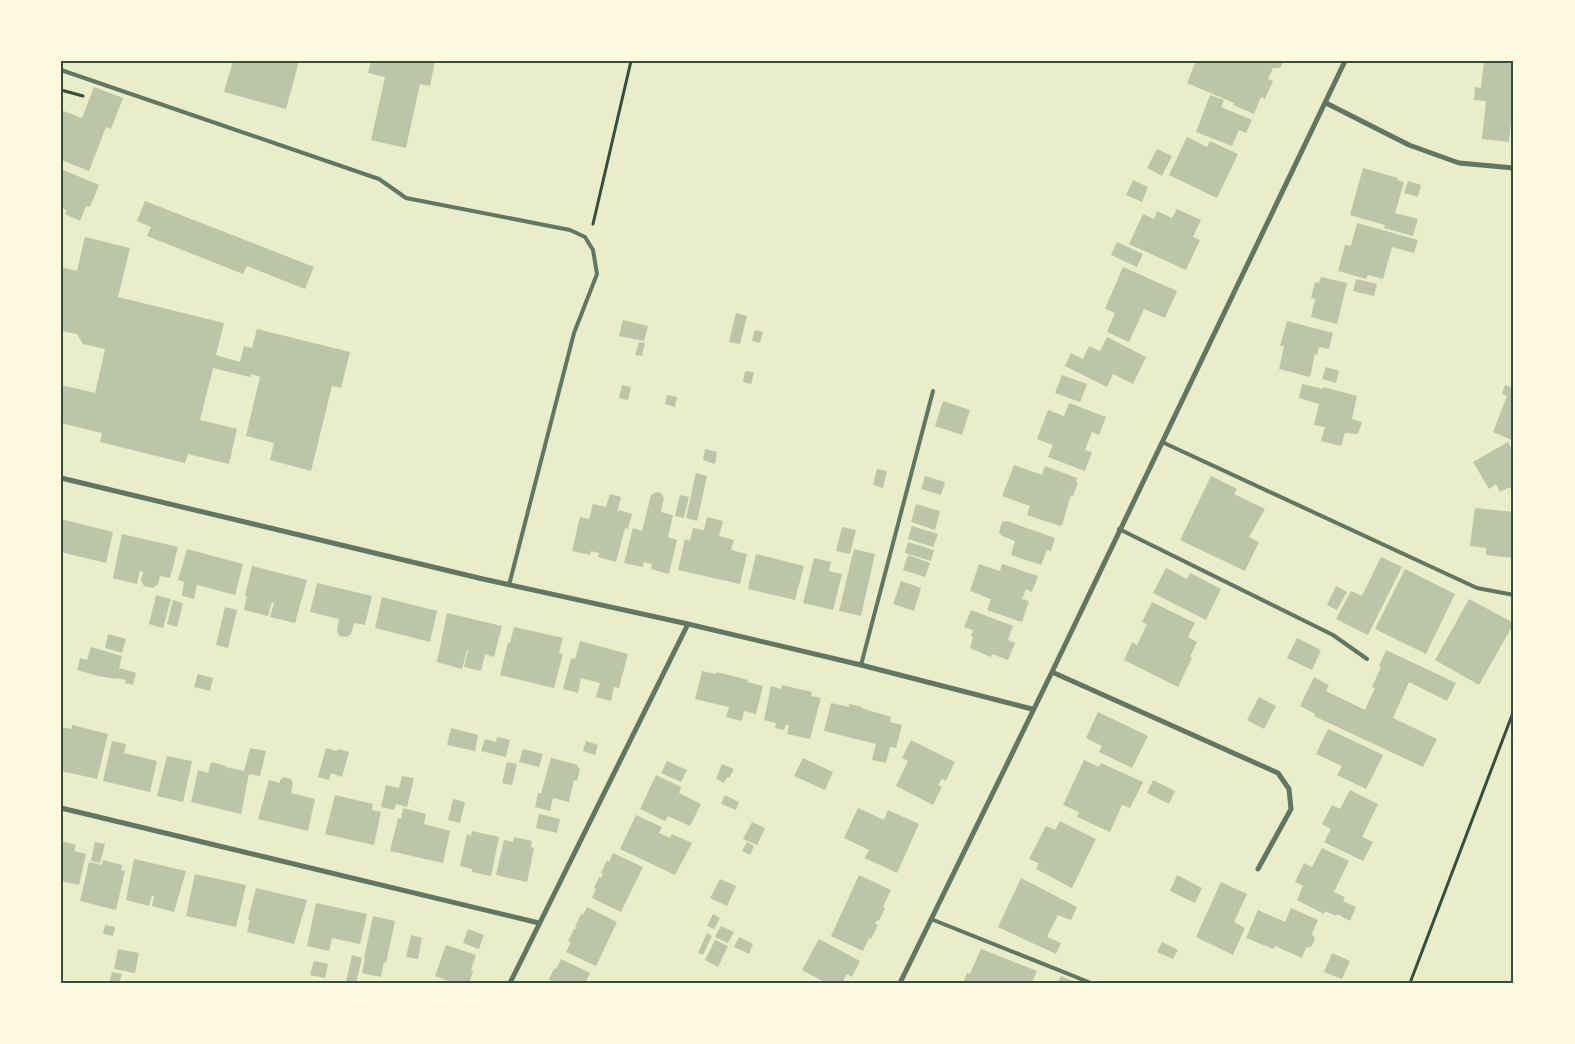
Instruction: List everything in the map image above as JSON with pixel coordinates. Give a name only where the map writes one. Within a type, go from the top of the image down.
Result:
[{"type":"street","points":[[900,983],[1052,672],[1345,61]]},
{"type":"street","points":[[1326,103],[1409,145],[1460,163],[1514,168]]},
{"type":"street","points":[[61,478],[509,585],[688,624],[860,665],[1032,710]]},
{"type":"street","points":[[510,983],[688,624]]},
{"type":"street","points":[[1052,672],[1278,773],[1289,789],[1291,809],[1258,869]]},
{"type":"street","points":[[61,808],[539,923]]},
{"type":"lane","points":[[61,70],[379,179],[406,198],[570,230],[585,237],[593,250],[597,274],[574,333],[509,585]]},
{"type":"lane","points":[[860,665],[932,391]]},
{"type":"lane","points":[[1162,442],[1477,588],[1514,595]]},
{"type":"lane","points":[[1120,528],[1244,592],[1334,635],[1367,659]]},
{"type":"lane","points":[[931,919],[1091,983]]},
{"type":"path","points":[[585,237],[593,224],[630,61]]},
{"type":"path","points":[[1410,983],[1514,710]]},
{"type":"building","points":[[233,61],[299,61],[286,109],[224,92]]},
{"type":"building","points":[[371,61],[435,61],[430,86],[420,84],[406,148],[371,140],[385,77],[368,73]]},
{"type":"building","points":[[1196,61],[1284,61],[1280,68],[1273,68],[1268,79],[1273,81],[1265,99],[1261,97],[1254,114],[1233,105],[1234,103],[1187,83]]},
{"type":"building","points":[[1484,61],[1514,61],[1514,91],[1509,142],[1482,139],[1486,101],[1474,100],[1475,87],[1481,88]]},
{"type":"building","points":[[94,87],[123,98],[111,129],[106,127],[89,171],[61,160],[61,110],[82,118]]},
{"type":"building","points":[[1210,95],[1224,100],[1221,107],[1252,120],[1246,133],[1239,130],[1232,146],[1196,132]]},
{"type":"building","points":[[1187,137],[1207,147],[1210,141],[1238,154],[1217,198],[1169,175]]},
{"type":"building","points":[[1157,149],[1172,156],[1162,176],[1147,168]]},
{"type":"building","points":[[1363,168],[1398,178],[1397,180],[1404,182],[1395,213],[1418,219],[1413,236],[1384,228],[1385,225],[1350,215]]},
{"type":"building","points":[[61,169],[99,185],[90,207],[86,206],[80,221],[65,214],[67,210],[61,208]]},
{"type":"building","points":[[1133,180],[1148,187],[1142,202],[1126,195]]},
{"type":"building","points":[[1408,181],[1421,185],[1418,197],[1404,193]]},
{"type":"building","points":[[145,201],[314,267],[305,289],[247,266],[243,274],[147,236],[151,227],[137,221]]},
{"type":"building","points":[[1177,209],[1201,220],[1193,237],[1200,240],[1186,270],[1129,244],[1143,214],[1154,219],[1157,211],[1172,218]]},
{"type":"building","points":[[1357,223],[1418,240],[1414,253],[1392,247],[1383,279],[1368,275],[1366,279],[1338,271],[1345,245],[1351,246]]},
{"type":"building","points":[[85,237],[130,248],[118,297],[224,323],[216,355],[240,362],[244,346],[252,348],[257,329],[350,352],[341,388],[332,386],[311,471],[270,460],[274,443],[246,436],[260,377],[251,374],[250,377],[213,368],[200,420],[237,429],[229,464],[188,454],[185,463],[100,442],[102,433],[61,423],[61,385],[95,393],[105,349],[83,344],[77,334],[61,331],[61,267],[77,271]]},
{"type":"building","points":[[1117,242],[1143,254],[1137,267],[1111,255]]},
{"type":"building","points":[[1123,267],[1177,291],[1165,318],[1144,309],[1129,342],[1107,332],[1115,313],[1105,309]]},
{"type":"building","points":[[1321,277],[1347,283],[1337,324],[1311,317],[1315,299],[1311,298],[1315,282],[1319,283]]},
{"type":"building","points":[[1356,279],[1377,284],[1374,296],[1353,291]]},
{"type":"building","points":[[736,313],[747,316],[740,344],[729,342]]},
{"type":"building","points":[[623,320],[648,326],[644,341],[619,336]]},
{"type":"building","points":[[1287,321],[1333,333],[1329,349],[1319,347],[1317,355],[1315,354],[1310,377],[1279,369],[1284,346],[1280,346]]},
{"type":"building","points":[[755,330],[763,332],[760,343],[752,341]]},
{"type":"building","points":[[1107,337],[1146,357],[1133,384],[1113,374],[1107,387],[1065,366],[1071,353],[1083,359],[1089,346],[1100,351]]},
{"type":"building","points":[[639,342],[645,343],[642,356],[635,355]]},
{"type":"building","points":[[1326,367],[1339,371],[1336,383],[1322,379]]},
{"type":"building","points":[[745,371],[754,372],[751,384],[743,382]]},
{"type":"building","points":[[1062,375],[1087,384],[1080,402],[1055,393]]},
{"type":"building","points":[[1302,384],[1323,389],[1323,387],[1357,396],[1352,419],[1362,422],[1358,434],[1345,433],[1341,446],[1321,441],[1325,427],[1314,425],[1319,404],[1299,398]]},
{"type":"building","points":[[622,385],[631,387],[628,400],[619,398]]},
{"type":"building","points":[[1505,385],[1514,389],[1514,441],[1493,432],[1507,396],[1502,394]]},
{"type":"building","points":[[667,395],[677,397],[675,407],[665,404]]},
{"type":"building","points":[[943,401],[970,410],[962,435],[935,426]]},
{"type":"building","points":[[1069,403],[1106,417],[1099,435],[1092,432],[1085,450],[1092,452],[1085,471],[1048,457],[1053,445],[1037,439],[1048,410],[1064,416]]},
{"type":"building","points":[[1508,442],[1514,453],[1514,494],[1510,487],[1500,492],[1496,484],[1489,489],[1473,462]]},
{"type":"building","points":[[705,449],[717,452],[715,464],[703,460]]},
{"type":"building","points":[[1014,465],[1042,475],[1045,466],[1077,478],[1076,482],[1078,483],[1073,496],[1071,495],[1062,525],[1060,526],[1027,515],[1030,506],[1002,496]]},
{"type":"building","points":[[877,469],[887,471],[883,488],[873,485]]},
{"type":"building","points":[[696,473],[707,476],[697,521],[686,518]]},
{"type":"building","points":[[925,476],[945,482],[941,495],[921,489]]},
{"type":"building","points":[[1211,476],[1237,489],[1234,494],[1265,509],[1249,537],[1259,542],[1245,571],[1180,540]]},
{"type":"building","points":[[656,492],[661,493],[664,498],[661,512],[673,515],[668,537],[677,540],[669,574],[651,569],[652,564],[644,562],[643,567],[624,563],[633,528],[642,531],[651,495]]},
{"type":"building","points":[[610,494],[621,497],[617,513],[619,510],[632,514],[628,529],[625,528],[616,562],[598,557],[599,553],[591,551],[590,555],[572,551],[580,517],[589,519],[593,504],[606,507]]},
{"type":"building","points":[[680,495],[689,497],[684,518],[675,516]]},
{"type":"building","points":[[916,504],[940,511],[935,530],[911,522]]},
{"type":"building","points":[[1475,508],[1514,512],[1514,558],[1486,555],[1486,548],[1470,546]]},
{"type":"building","points":[[707,517],[723,521],[719,536],[734,540],[731,550],[747,554],[740,584],[678,570],[685,539],[690,541],[693,528],[704,530]]},
{"type":"building","points":[[61,519],[113,532],[106,563],[61,552]]},
{"type":"building","points":[[1007,521],[1055,538],[1051,551],[1047,550],[1041,565],[1011,555],[1015,541],[1002,536],[999,532],[1002,522]]},
{"type":"building","points":[[912,526],[938,534],[933,547],[908,539]]},
{"type":"building","points":[[842,527],[856,530],[850,554],[836,551]]},
{"type":"building","points":[[122,534],[178,547],[170,578],[160,576],[158,584],[153,588],[144,586],[141,580],[143,572],[140,571],[137,584],[113,578]]},
{"type":"building","points":[[908,542],[934,550],[931,561],[905,553]]},
{"type":"building","points":[[187,549],[243,564],[235,595],[197,585],[194,599],[182,596],[184,582],[178,580]]},
{"type":"building","points":[[854,549],[875,554],[861,616],[839,611]]},
{"type":"building","points":[[756,554],[804,566],[795,600],[748,589]]},
{"type":"building","points":[[908,555],[930,563],[925,577],[903,570]]},
{"type":"building","points":[[1381,557],[1402,567],[1368,635],[1336,619],[1351,591],[1362,596]]},
{"type":"building","points":[[814,558],[831,562],[829,571],[842,574],[833,610],[803,603]]},
{"type":"building","points":[[979,564],[1000,571],[1002,564],[1038,576],[1032,592],[1026,589],[1022,599],[1029,601],[1022,622],[987,610],[991,599],[970,591]]},
{"type":"building","points":[[252,566],[307,580],[295,623],[270,617],[274,603],[272,602],[268,616],[244,610],[247,596],[245,596]]},
{"type":"building","points":[[1166,568],[1187,579],[1190,573],[1221,589],[1206,620],[1153,593]]},
{"type":"building","points":[[1405,569],[1455,594],[1426,654],[1375,629]]},
{"type":"building","points":[[901,581],[921,588],[914,611],[893,604]]},
{"type":"building","points":[[317,583],[372,596],[365,625],[354,623],[351,634],[347,637],[339,636],[337,630],[339,619],[310,612]]},
{"type":"building","points":[[1336,586],[1347,592],[1337,610],[1327,605]]},
{"type":"building","points":[[156,595],[171,599],[163,628],[149,624]]},
{"type":"building","points":[[382,597],[437,611],[430,642],[375,628]]},
{"type":"building","points":[[1469,599],[1514,623],[1479,685],[1435,660]]},
{"type":"building","points":[[173,600],[183,603],[177,627],[167,624]]},
{"type":"building","points":[[1152,602],[1195,623],[1188,637],[1197,642],[1190,657],[1192,658],[1178,687],[1124,660],[1132,642],[1137,645],[1147,624],[1142,622]]},
{"type":"building","points":[[225,607],[237,610],[228,648],[216,645]]},
{"type":"building","points":[[971,610],[1013,626],[1008,640],[1015,643],[1008,660],[992,654],[991,657],[970,648],[973,630],[964,627]]},
{"type":"building","points":[[447,613],[502,626],[494,657],[485,654],[481,671],[464,667],[468,650],[462,669],[437,662]]},
{"type":"building","points":[[514,627],[563,638],[559,653],[563,654],[554,688],[500,675]]},
{"type":"building","points":[[108,634],[126,639],[122,653],[105,648]]},
{"type":"building","points":[[1297,638],[1321,650],[1312,670],[1287,658]]},
{"type":"building","points":[[580,641],[628,654],[619,688],[614,687],[611,701],[596,697],[600,683],[581,678],[578,693],[563,689],[571,658],[575,659]]},
{"type":"building","points":[[91,647],[122,656],[119,668],[136,673],[133,685],[125,683],[126,680],[98,676],[77,670],[80,658],[87,660]]},
{"type":"building","points":[[1386,650],[1456,683],[1447,701],[1409,682],[1393,718],[1437,739],[1423,767],[1314,716],[1315,714],[1300,706],[1314,677],[1329,685],[1326,691],[1365,710],[1375,688],[1372,687]]},
{"type":"building","points":[[702,671],[733,676],[763,686],[756,714],[744,711],[742,721],[726,717],[729,707],[695,699]]},
{"type":"building","points":[[198,674],[213,678],[210,691],[194,687]]},
{"type":"building","points":[[782,685],[812,692],[811,696],[821,698],[810,739],[787,734],[789,725],[786,725],[784,730],[775,728],[776,723],[764,720],[771,686],[781,689]]},
{"type":"building","points":[[1259,697],[1276,706],[1264,729],[1247,720]]},
{"type":"building","points":[[831,703],[849,707],[849,704],[862,707],[891,717],[890,722],[902,725],[896,748],[890,747],[886,763],[872,760],[876,744],[824,731]]},
{"type":"building","points":[[1098,712],[1148,736],[1132,768],[1099,752],[1102,746],[1086,738]]},
{"type":"building","points":[[72,725],[108,734],[97,779],[61,771],[62,727],[72,729]]},
{"type":"building","points":[[451,728],[478,735],[475,751],[447,745]]},
{"type":"building","points":[[1328,729],[1383,755],[1366,789],[1337,775],[1342,766],[1316,754]]},
{"type":"building","points":[[497,737],[510,740],[506,757],[481,751],[485,739],[496,742]]},
{"type":"building","points":[[911,740],[955,762],[946,781],[942,779],[938,785],[942,787],[933,805],[896,786],[908,761],[902,758]]},
{"type":"building","points":[[112,741],[126,744],[124,753],[157,761],[150,792],[103,781]]},
{"type":"building","points":[[586,741],[598,745],[595,755],[583,751]]},
{"type":"building","points":[[250,748],[266,751],[260,776],[249,774],[241,814],[191,802],[198,770],[208,773],[211,762],[226,766],[223,776],[226,767],[244,771]]},
{"type":"building","points":[[326,748],[349,752],[342,777],[331,773],[329,780],[318,777]]},
{"type":"building","points":[[523,749],[543,754],[539,767],[519,762]]},
{"type":"building","points":[[167,756],[192,761],[183,802],[157,796]]},
{"type":"building","points":[[551,758],[578,765],[580,769],[577,781],[574,780],[569,802],[553,798],[550,811],[535,807]]},
{"type":"building","points":[[803,758],[833,772],[825,790],[794,776]]},
{"type":"building","points":[[1084,760],[1099,767],[1101,763],[1143,782],[1130,808],[1122,805],[1110,832],[1077,817],[1079,812],[1063,805]]},
{"type":"building","points":[[667,761],[687,770],[681,782],[661,773]]},
{"type":"building","points":[[507,762],[517,764],[512,785],[502,783]]},
{"type":"building","points":[[722,764],[734,769],[724,783],[716,779]]},
{"type":"building","points":[[656,775],[681,787],[679,793],[701,804],[690,826],[668,816],[665,821],[640,809]]},
{"type":"building","points":[[402,776],[414,778],[407,807],[396,804],[394,810],[381,807],[386,785],[399,788]]},
{"type":"building","points":[[284,777],[291,779],[293,783],[291,793],[315,799],[308,831],[258,819],[269,780],[280,783],[280,780]]},
{"type":"building","points":[[1153,780],[1175,791],[1169,804],[1147,793]]},
{"type":"building","points":[[1350,790],[1378,804],[1362,837],[1373,842],[1363,861],[1324,842],[1331,829],[1322,824],[1332,805],[1340,809]]},
{"type":"building","points":[[335,795],[373,804],[372,810],[381,812],[374,845],[325,834]]},
{"type":"building","points":[[725,795],[739,802],[736,810],[721,804]]},
{"type":"building","points":[[453,799],[465,802],[460,823],[448,820]]},
{"type":"building","points":[[403,808],[426,814],[424,824],[450,831],[443,863],[390,851],[398,818],[401,819]]},
{"type":"building","points":[[858,808],[884,820],[888,810],[919,824],[897,873],[865,858],[869,850],[844,838]]},
{"type":"building","points":[[539,814],[560,819],[557,833],[536,828]]},
{"type":"building","points":[[636,815],[662,827],[659,833],[670,838],[672,834],[692,843],[675,875],[620,849]]},
{"type":"building","points":[[1060,821],[1096,839],[1072,888],[1036,869],[1039,863],[1029,859],[1046,826],[1055,830]]},
{"type":"building","points":[[752,822],[765,828],[757,845],[743,839]]},
{"type":"building","points":[[472,831],[499,837],[491,876],[472,872],[472,869],[460,866],[467,834],[471,836]]},
{"type":"building","points":[[514,837],[532,841],[531,847],[534,848],[527,882],[496,875],[504,840],[513,842]]},
{"type":"building","points":[[61,841],[76,845],[74,851],[86,854],[79,885],[61,881]]},
{"type":"building","points":[[95,842],[105,844],[100,863],[91,861]]},
{"type":"building","points":[[747,842],[754,846],[750,855],[742,851]]},
{"type":"building","points":[[1322,848],[1349,861],[1334,892],[1345,897],[1343,901],[1356,907],[1350,921],[1337,914],[1336,916],[1325,911],[1324,914],[1297,900],[1303,886],[1295,882],[1304,863],[1312,867]]},
{"type":"building","points":[[613,853],[643,867],[621,912],[592,898],[599,877],[601,878],[603,874],[601,873],[607,860],[609,862]]},
{"type":"building","points":[[134,859],[186,871],[174,912],[152,906],[154,896],[152,896],[149,906],[126,900]]},
{"type":"building","points":[[103,860],[122,865],[121,870],[125,871],[116,910],[80,901],[89,862],[102,865]]},
{"type":"building","points":[[195,874],[246,885],[236,927],[186,916]]},
{"type":"building","points":[[859,875],[891,890],[879,921],[877,920],[875,924],[878,925],[863,951],[831,936]]},
{"type":"building","points":[[1177,875],[1202,888],[1195,903],[1170,891]]},
{"type":"building","points":[[1021,878],[1077,907],[1071,920],[1058,915],[1047,937],[1061,943],[1056,954],[998,927]]},
{"type":"building","points":[[720,879],[736,886],[727,906],[710,898]]},
{"type":"building","points":[[1221,882],[1247,894],[1234,922],[1245,928],[1233,955],[1196,937]]},
{"type":"building","points":[[256,888],[307,900],[294,944],[247,932],[250,920],[248,919]]},
{"type":"building","points":[[316,903],[367,914],[360,944],[332,938],[329,951],[307,946]]},
{"type":"building","points":[[587,907],[617,922],[596,966],[566,952],[571,942],[568,941],[574,929],[577,928],[575,927],[581,914],[583,915]]},
{"type":"building","points":[[1291,908],[1318,920],[1312,934],[1315,939],[1312,946],[1306,948],[1302,958],[1275,946],[1273,949],[1246,938],[1258,910],[1285,922]]},
{"type":"building","points":[[713,914],[720,918],[714,929],[707,926]]},
{"type":"building","points":[[373,916],[395,921],[381,977],[362,973]]},
{"type":"building","points":[[105,925],[115,927],[113,936],[103,934]]},
{"type":"building","points":[[721,926],[734,932],[728,943],[715,937]]},
{"type":"building","points":[[468,929],[484,935],[479,949],[463,943]]},
{"type":"building","points":[[707,933],[712,936],[703,955],[698,953]]},
{"type":"building","points":[[411,935],[422,938],[418,959],[406,957]]},
{"type":"building","points":[[739,937],[753,944],[749,954],[734,947]]},
{"type":"building","points":[[819,939],[860,961],[852,977],[847,974],[842,983],[826,983],[802,970]]},
{"type":"building","points":[[715,940],[728,946],[718,967],[705,960]]},
{"type":"building","points":[[1162,942],[1178,950],[1173,959],[1157,952]]},
{"type":"building","points":[[446,945],[476,955],[469,983],[454,983],[435,976]]},
{"type":"building","points":[[118,949],[139,953],[135,973],[114,969]]},
{"type":"building","points":[[981,949],[1037,971],[1032,983],[963,983],[967,973],[970,974]]},
{"type":"building","points":[[1332,953],[1350,961],[1342,979],[1324,972]]},
{"type":"building","points":[[352,955],[362,958],[356,983],[346,982]]},
{"type":"building","points":[[561,959],[590,973],[585,983],[549,983],[554,969],[556,969]]},
{"type":"building","points":[[314,961],[328,964],[325,978],[310,975]]},
{"type":"building","points":[[112,972],[122,974],[119,983],[110,981]]},
{"type":"building","points":[[1061,976],[1077,983],[1057,983]]}]
